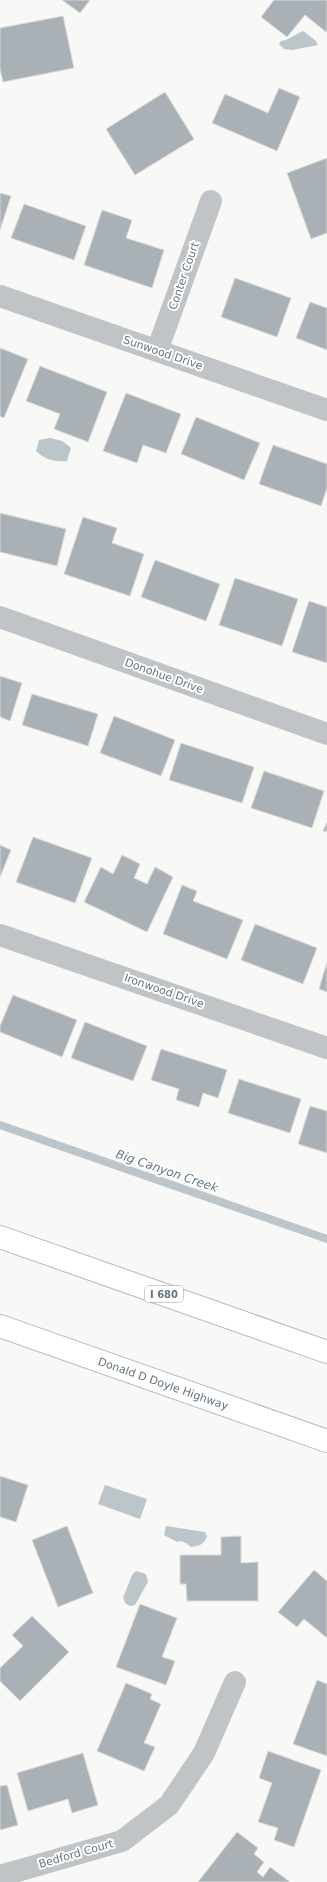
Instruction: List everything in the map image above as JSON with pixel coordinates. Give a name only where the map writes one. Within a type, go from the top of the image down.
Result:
[{"type":"highway","name":"I 680","points":[[0,1237],[327,1352]]},
{"type":"highway","name":"Donald D Doyle Highway","points":[[0,1326],[327,1441]]},
{"type":"street","name":"Conter Court","points":[[157,351],[210,201]]},
{"type":"street","name":"Sunwood Drive","points":[[0,296],[327,410]]},
{"type":"street","name":"Donohue Drive","points":[[0,617],[327,734]]},
{"type":"street","name":"Ironwood Drive","points":[[0,934],[327,1048]]},
{"type":"street","name":"Bedford Court","points":[[0,1876],[122,1841],[169,1805],[204,1753],[235,1682]]},
{"type":"shaded area","points":[[303,31],[316,41],[318,45],[292,50],[284,49],[279,44],[281,41]]},
{"type":"shaded area","points":[[50,438],[62,441],[71,448],[67,461],[50,460],[36,451],[39,440]]},
{"type":"shaded area","points":[[105,1485],[147,1499],[140,1519],[98,1504]]},
{"type":"shaded area","points":[[166,1526],[205,1532],[207,1536],[205,1541],[201,1544],[191,1547],[184,1542],[177,1542],[164,1535]]},
{"type":"shaded area","points":[[136,1571],[146,1574],[148,1582],[135,1605],[130,1606],[126,1604],[123,1598],[132,1575]]},
{"type":"building","points":[[62,0],[90,0],[80,13]]},
{"type":"building","points":[[274,0],[327,0],[326,32],[305,15],[287,37],[261,17]]},
{"type":"building","points":[[63,16],[74,68],[3,82],[0,69],[0,28]]},
{"type":"building","points":[[279,88],[300,97],[277,151],[212,123],[225,94],[268,113]]},
{"type":"building","points":[[165,92],[194,139],[135,175],[106,129]]},
{"type":"building","points":[[327,158],[327,233],[311,239],[287,173]]},
{"type":"building","points":[[0,193],[11,196],[0,230]]},
{"type":"building","points":[[24,204],[86,226],[74,260],[11,238]]},
{"type":"building","points":[[102,210],[132,220],[126,238],[164,250],[152,288],[84,265]]},
{"type":"building","points":[[235,278],[291,298],[277,337],[221,317]]},
{"type":"building","points":[[310,302],[327,308],[327,350],[296,338]]},
{"type":"building","points":[[0,348],[28,359],[4,418],[0,416]]},
{"type":"building","points":[[40,366],[107,392],[88,442],[54,429],[60,414],[26,401]]},
{"type":"building","points":[[126,393],[181,414],[166,453],[143,445],[137,463],[103,451]]},
{"type":"building","points":[[196,417],[260,443],[244,480],[181,454]]},
{"type":"building","points":[[273,445],[327,464],[327,488],[321,506],[259,484]]},
{"type":"building","points":[[0,513],[66,529],[57,566],[0,552]]},
{"type":"building","points":[[83,517],[117,528],[112,543],[144,554],[130,596],[64,574]]},
{"type":"building","points":[[155,560],[220,584],[206,621],[141,597]]},
{"type":"building","points":[[235,578],[298,599],[282,646],[219,625]]},
{"type":"building","points":[[309,601],[327,607],[327,663],[292,652]]},
{"type":"building","points":[[0,676],[22,683],[10,721],[0,717]]},
{"type":"building","points":[[32,694],[98,714],[88,746],[22,725]]},
{"type":"building","points":[[114,716],[175,740],[161,776],[100,753]]},
{"type":"building","points":[[181,743],[254,767],[242,803],[169,780]]},
{"type":"building","points":[[264,771],[324,791],[312,828],[251,808]]},
{"type":"building","points":[[327,822],[327,832],[323,831]]},
{"type":"building","points":[[33,837],[92,858],[75,903],[16,882]]},
{"type":"building","points":[[0,845],[11,850],[0,877]]},
{"type":"building","points":[[122,855],[140,864],[134,878],[147,884],[155,867],[173,877],[147,932],[84,902],[101,867],[113,874]]},
{"type":"building","points":[[182,885],[197,891],[193,901],[243,920],[227,959],[163,934]]},
{"type":"building","points":[[255,924],[317,948],[303,984],[241,960]]},
{"type":"building","points":[[327,962],[327,992],[319,989]]},
{"type":"building","points":[[13,995],[77,1020],[62,1057],[0,1032],[0,1026]]},
{"type":"building","points":[[85,1022],[147,1046],[133,1081],[71,1058]]},
{"type":"building","points":[[161,1049],[227,1070],[218,1098],[203,1093],[199,1107],[176,1100],[179,1089],[151,1080]]},
{"type":"building","points":[[239,1079],[301,1099],[290,1133],[228,1113]]},
{"type":"building","points":[[310,1106],[327,1111],[327,1153],[298,1144]]},
{"type":"building","points":[[0,1476],[28,1485],[16,1522],[0,1517]]},
{"type":"building","points":[[67,1526],[93,1593],[58,1607],[32,1540]]},
{"type":"building","points":[[241,1536],[241,1563],[258,1562],[258,1601],[187,1601],[186,1584],[180,1584],[180,1555],[221,1555],[221,1537]]},
{"type":"building","points":[[314,1570],[327,1581],[327,1638],[304,1619],[297,1627],[278,1612]]},
{"type":"building","points":[[140,1604],[177,1618],[162,1657],[175,1661],[166,1685],[116,1667]]},
{"type":"building","points":[[32,1616],[69,1652],[20,1701],[0,1681],[0,1668],[23,1646],[12,1635]]},
{"type":"building","points":[[317,1680],[327,1684],[327,1756],[293,1744]]},
{"type":"building","points":[[126,1683],[152,1694],[150,1699],[161,1704],[144,1743],[155,1747],[144,1771],[97,1751]]},
{"type":"building","points":[[268,1751],[321,1770],[294,1847],[274,1840],[278,1828],[258,1822],[272,1783],[259,1778]]},
{"type":"building","points":[[83,1753],[98,1805],[72,1813],[68,1799],[28,1811],[17,1773]]},
{"type":"building","points":[[7,1785],[18,1825],[0,1830],[0,1786]]},
{"type":"building","points":[[237,1832],[258,1848],[254,1854],[264,1862],[257,1872],[263,1877],[270,1867],[290,1882],[198,1882]]},
{"type":"waterway","name":"Big Canyon Creek","points":[[0,1125],[327,1239]]}]
